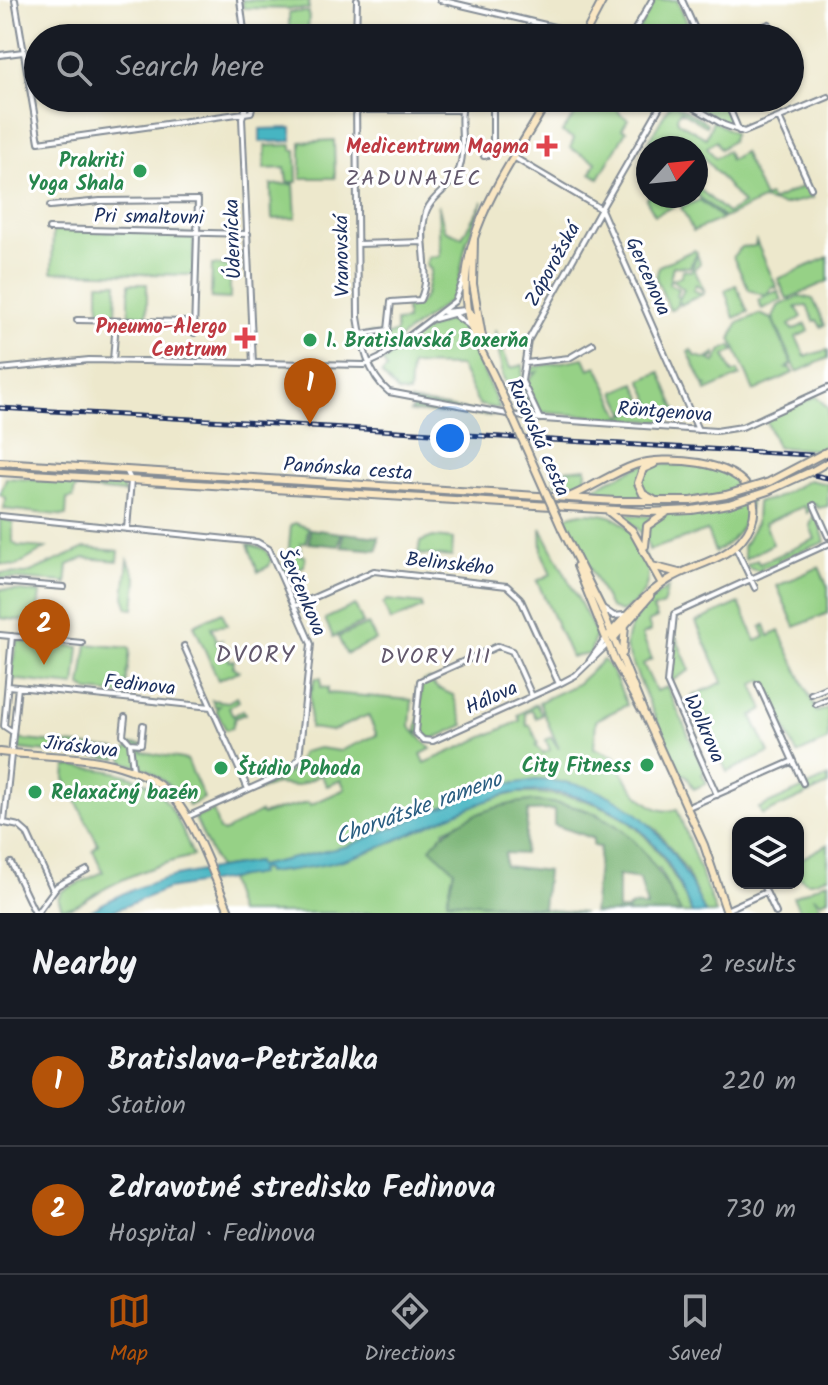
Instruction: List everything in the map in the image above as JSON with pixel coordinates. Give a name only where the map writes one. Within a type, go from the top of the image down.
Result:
[{"type":"street","points":[[15,0],[24,58]]},
{"type":"street","points":[[240,0],[243,24]]},
{"type":"street","points":[[357,0],[357,23],[361,24]]},
{"type":"street","points":[[440,0],[541,24]]},
{"type":"street","points":[[590,24],[603,0]]},
{"type":"street","points":[[638,24],[652,0]]},
{"type":"street","points":[[682,0],[693,24]]},
{"type":"street","points":[[592,20],[592,24]]},
{"type":"street","points":[[0,55],[23,52]]},
{"type":"street","points":[[804,107],[828,97]]},
{"type":"street","points":[[34,112],[39,142],[242,114]]},
{"type":"street","name":"Údernícka","points":[[248,112],[242,114],[253,364]]},
{"type":"street","name":"Vranovská","points":[[356,112],[361,334],[370,363]]},
{"type":"street","points":[[361,334],[391,327],[391,302],[420,300],[428,272],[423,263],[426,211],[458,173],[460,112]]},
{"type":"street","points":[[484,156],[493,154],[493,112]]},
{"type":"street","name":"Rusovská cesta","points":[[541,112],[474,239],[465,276],[467,310],[471,328],[562,529],[615,661],[644,713]]},
{"type":"street","points":[[601,209],[657,112]]},
{"type":"street","points":[[704,112],[739,131],[749,131],[793,112]]},
{"type":"street","points":[[731,112],[739,131]]},
{"type":"street","points":[[779,118],[811,188]]},
{"type":"street","name":"Záporožská","points":[[515,158],[601,209],[528,341],[526,363]]},
{"type":"street","points":[[50,206],[184,197],[198,200],[194,333]]},
{"type":"street","name":"Gercenova","points":[[601,209],[698,430]]},
{"type":"street","name":"Pri smaltovni","points":[[49,229],[248,234]]},
{"type":"street","name":"Rusovská cesta","points":[[474,239],[474,298],[486,358]]},
{"type":"street","points":[[358,244],[423,242]]},
{"type":"street","points":[[0,369],[61,361],[360,366],[370,363],[455,301],[465,276]]},
{"type":"street","points":[[431,320],[456,316],[467,310],[474,298]]},
{"type":"street","points":[[442,312],[467,310],[473,316],[478,340]]},
{"type":"street","points":[[456,316],[471,328]]},
{"type":"street","points":[[77,320],[188,322]]},
{"type":"street","points":[[113,361],[116,321]]},
{"type":"street","points":[[540,419],[523,384],[526,363],[569,358],[593,344]]},
{"type":"street","name":"Röntgenova","points":[[370,363],[380,384],[392,394],[540,419],[698,430],[741,427],[828,388]]},
{"type":"street","name":"Panónska cesta","points":[[0,462],[659,503],[726,495],[769,482],[828,451]]},
{"type":"street","points":[[659,503],[643,494],[638,483],[643,469],[661,462]]},
{"type":"street","points":[[565,498],[599,486],[633,465],[661,462],[712,465],[731,472],[744,481],[754,502],[754,517],[735,546],[648,592],[615,633]]},
{"type":"street","name":"Panónska cesta","points":[[0,472],[668,512],[729,504],[774,489],[828,462]]},
{"type":"street","points":[[0,516],[127,529],[131,480],[126,470]]},
{"type":"street","points":[[131,480],[138,471]]},
{"type":"street","points":[[131,491],[143,481]]},
{"type":"street","points":[[814,505],[828,536]]},
{"type":"street","points":[[606,510],[630,527],[660,585]]},
{"type":"street","points":[[646,554],[645,528],[668,512]]},
{"type":"street","name":"Ševčenkova","points":[[127,529],[262,543],[269,549],[311,646],[299,758],[287,772],[187,817]]},
{"type":"street","name":"Rusovská cesta","points":[[562,529],[615,633],[644,713],[707,856],[726,912]]},
{"type":"street","points":[[750,578],[828,544]]},
{"type":"street","points":[[735,546],[755,588]]},
{"type":"street","points":[[652,566],[681,573]]},
{"type":"street","points":[[648,592],[652,566]]},
{"type":"street","name":"Belinského","points":[[295,606],[374,571],[505,585],[519,597],[559,684]]},
{"type":"street","name":"Wolkrova","points":[[717,795],[667,683],[674,614],[750,578]]},
{"type":"street","points":[[0,582],[64,587]]},
{"type":"street","points":[[589,662],[660,585]]},
{"type":"street","points":[[601,607],[614,616],[627,615]]},
{"type":"street","name":"Rusovská cesta","points":[[623,657],[625,624]]},
{"type":"street","points":[[601,625],[615,633]]},
{"type":"street","points":[[0,635],[82,643]]},
{"type":"street","points":[[12,636],[4,726],[14,732]]},
{"type":"street","points":[[532,696],[559,684],[600,655],[607,641]]},
{"type":"street","name":"Hálova","points":[[503,645],[512,651],[532,696],[433,741],[421,739],[414,730],[422,679],[503,645]]},
{"type":"street","name":"Fedinova","points":[[184,646],[248,789]]},
{"type":"street","points":[[600,655],[615,661]]},
{"type":"street","points":[[758,684],[803,783]]},
{"type":"street","name":"Fedinova","points":[[8,686],[211,707]]},
{"type":"street","points":[[18,687],[2,822],[19,826],[27,833],[53,890]]},
{"type":"street","points":[[811,694],[826,688],[828,698],[816,704]]},
{"type":"street","points":[[125,717],[123,735],[130,743],[133,769]]},
{"type":"street","points":[[130,743],[141,744],[143,725]]},
{"type":"street","name":"Jiráskova","points":[[0,752],[133,769],[164,788],[187,817],[230,913]]},
{"type":"street","name":"Wolkrova","points":[[686,808],[793,761]]},
{"type":"street","points":[[11,863],[36,913],[53,890],[87,870]]},
{"type":"street","points":[[765,889],[776,913]]},
{"type":"street","points":[[726,912],[766,892]]},
{"type":"green space","points":[[242,0],[309,0],[309,9],[243,8]]},
{"type":"green space","points":[[655,0],[677,0],[688,24],[642,24]]},
{"type":"green space","points":[[289,12],[309,12],[308,24],[289,24]]},
{"type":"green space","points":[[577,112],[619,112],[628,119],[622,129],[626,131],[599,178],[591,173],[596,162],[570,148],[574,139],[562,132]]},
{"type":"green space","points":[[666,112],[680,112],[678,122],[702,136],[652,136]]},
{"type":"green space","points":[[682,112],[688,112],[707,123],[706,126]]},
{"type":"green space","points":[[706,112],[728,112],[732,120],[727,124]]},
{"type":"green space","points":[[713,121],[734,133],[732,141],[720,149],[716,141],[708,146],[707,136]]},
{"type":"green space","points":[[334,140],[335,178],[301,178],[301,142]]},
{"type":"green space","points":[[292,145],[292,150],[296,150],[297,182],[287,182],[285,168],[264,169],[266,146]]},
{"type":"green space","points":[[708,148],[715,158],[727,151],[730,160],[743,152],[764,198],[769,196],[772,201],[802,187],[804,179],[813,198],[783,205],[762,200],[724,218],[708,204],[708,196],[727,213],[743,204],[708,162]]},
{"type":"green space","points":[[294,184],[296,218],[272,219],[271,185]]},
{"type":"green space","points":[[483,201],[466,243],[456,296],[377,355],[371,351],[368,333],[389,335],[396,332],[396,322],[406,321],[406,306],[403,306],[420,303],[426,294],[431,270],[426,264],[429,257],[440,256],[438,204],[445,230],[462,237]]},
{"type":"green space","points":[[708,207],[722,219],[693,231],[682,208]]},
{"type":"green space","points":[[651,208],[670,208],[655,215]]},
{"type":"green space","points":[[53,229],[194,234],[193,275],[52,272]]},
{"type":"green space","points":[[756,241],[777,288],[772,287],[766,295],[778,291],[782,300],[762,309],[758,300],[765,296],[749,290],[733,257],[741,247],[755,246]]},
{"type":"green space","points":[[694,250],[697,252],[690,267],[673,266],[669,284],[679,289],[677,296],[680,298],[684,289],[672,280],[681,276],[683,270],[691,271],[697,254],[700,263],[694,269],[705,292],[696,284],[693,290],[703,294],[680,305],[678,298],[677,306],[670,310],[656,278],[659,266]]},
{"type":"green space","points":[[828,257],[828,281],[787,299],[778,279]]},
{"type":"green space","points":[[212,265],[230,266],[230,299],[211,298]]},
{"type":"green space","points":[[99,283],[117,283],[116,314],[99,314]]},
{"type":"green space","points":[[129,284],[147,284],[147,315],[129,314]]},
{"type":"green space","points":[[736,285],[748,312],[734,318],[725,290]]},
{"type":"green space","points":[[800,296],[813,299],[825,325],[821,327],[817,320],[814,321],[807,306],[796,307],[802,317],[789,325],[792,330],[806,324],[809,331],[796,337],[805,356],[828,350],[828,358],[797,372],[773,318],[778,306]]},
{"type":"green space","points":[[759,314],[772,319],[792,364],[786,368],[793,373],[754,391],[731,339],[738,323]]},
{"type":"green space","points":[[448,320],[463,326],[500,409],[479,405],[460,366],[411,365],[409,394],[398,392],[381,374],[387,369],[383,362],[418,334]]},
{"type":"green space","points":[[495,330],[510,368],[523,365],[521,383],[535,414],[518,412],[503,377]]},
{"type":"green space","points":[[731,346],[734,351],[725,356],[732,373],[738,371],[740,376],[706,391],[704,385],[708,386],[703,383],[688,352],[691,350],[695,356],[707,359],[715,353],[715,357],[708,359],[715,362],[722,350]]},
{"type":"green space","points":[[584,358],[589,369],[597,366],[621,416],[652,404],[641,380],[660,372],[679,416],[665,422],[540,412],[526,382],[537,372],[528,374],[529,368]]},
{"type":"green space","points":[[635,383],[645,404],[625,413],[615,392]]},
{"type":"green space","points":[[816,396],[828,408],[828,444],[818,450],[777,447],[765,418]]},
{"type":"green space","points":[[410,401],[502,416],[410,412],[413,407]]},
{"type":"green space","points":[[644,464],[705,467],[738,479],[747,489],[750,500],[749,512],[736,535],[715,552],[707,531],[649,550],[646,537],[622,514],[656,517],[664,506],[646,500],[579,495]]},
{"type":"green space","points":[[586,468],[585,487],[556,484],[553,471]]},
{"type":"green space","points":[[6,478],[122,485],[125,493],[75,488],[73,498],[67,499],[66,516],[4,509],[5,498],[0,494]]},
{"type":"green space","points":[[809,480],[828,484],[828,506],[818,508],[816,504],[807,513],[804,506],[765,523],[773,544],[745,559],[743,547],[756,523],[757,502],[774,499]]},
{"type":"green space","points":[[581,513],[612,517],[625,525],[643,550],[648,578],[644,591],[635,603],[621,612],[610,608],[565,517]]},
{"type":"green space","points":[[813,516],[818,518],[825,542],[778,560],[779,564],[761,568],[762,572],[748,568],[747,565],[757,560],[759,564],[815,539],[810,526]]},
{"type":"green space","points":[[0,518],[13,522],[13,542],[18,546],[46,548],[16,566],[0,564]]},
{"type":"green space","points":[[295,523],[308,528],[306,543],[301,543],[300,555],[305,556],[304,566],[285,574],[282,568],[288,558],[291,525]]},
{"type":"green space","points":[[541,528],[596,633],[590,654],[571,657],[537,581],[551,574],[542,553]]},
{"type":"green space","points":[[310,529],[341,533],[339,546],[309,543]]},
{"type":"green space","points":[[343,533],[379,537],[378,550],[342,547]]},
{"type":"green space","points":[[433,537],[453,539],[452,557],[418,554],[420,542]]},
{"type":"green space","points":[[248,544],[265,549],[271,559],[269,566],[258,572]]},
{"type":"green space","points":[[85,548],[119,551],[118,561],[84,558],[68,565],[66,586],[65,582],[0,578],[0,573],[26,574]]},
{"type":"green space","points":[[128,560],[137,579],[134,609],[128,608],[124,597]]},
{"type":"green space","points":[[819,567],[828,587],[828,613],[795,627],[777,586]]},
{"type":"green space","points":[[668,588],[663,605],[653,609],[657,618],[648,622],[651,631],[642,635],[652,659],[643,664],[656,691],[667,687],[705,772],[702,774],[707,783],[694,789],[686,775],[679,774],[626,648],[630,630],[639,613]]},
{"type":"green space","points":[[0,589],[40,593],[36,627],[36,622],[0,618]]},
{"type":"green space","points":[[387,600],[422,604],[422,608],[391,621],[383,604]]},
{"type":"green space","points":[[739,603],[756,641],[765,637],[761,627],[765,625],[769,636],[779,631],[817,712],[828,708],[828,740],[797,754],[762,680],[753,685],[764,710],[752,716],[769,753],[727,772],[692,696],[723,682],[696,622]]},
{"type":"green space","points":[[355,605],[363,623],[333,637],[325,619]]},
{"type":"green space","points":[[222,612],[227,625],[211,627],[217,640],[221,640],[216,643],[222,649],[228,647],[229,661],[234,660],[233,667],[239,671],[218,680],[194,625]]},
{"type":"green space","points":[[368,624],[376,640],[346,654],[338,637]]},
{"type":"green space","points":[[26,629],[36,630],[35,635],[27,634]]},
{"type":"green space","points":[[674,633],[690,670],[670,682],[670,676]]},
{"type":"green space","points":[[17,640],[79,647],[75,686],[10,679]]},
{"type":"green space","points":[[87,644],[130,648],[125,695],[88,691],[81,686]]},
{"type":"green space","points":[[603,660],[627,705],[596,720],[594,748],[616,757],[624,776],[648,803],[667,811],[677,809],[716,913],[705,913],[686,870],[657,830],[605,794],[565,782],[510,783],[466,797],[354,845],[258,866],[256,862],[218,868],[195,818],[213,810],[219,830],[224,832],[260,812],[262,815],[308,802],[310,805],[345,789],[341,780],[327,786],[321,775],[296,786],[276,784],[252,792],[295,769],[302,752],[319,748],[340,751],[377,735],[368,715],[332,731],[310,728],[310,677],[312,691],[315,678],[321,678],[321,687],[328,688],[328,693],[412,700],[410,727],[431,749],[421,754],[425,763],[520,721],[518,715],[536,704],[542,715],[536,718],[532,710],[525,713],[527,726],[530,725],[538,743],[536,746],[543,753],[550,750],[546,740],[551,737],[559,749],[539,702],[577,684]]},
{"type":"green space","points":[[429,679],[437,688],[453,695],[464,725],[433,739],[417,732],[422,682]]},
{"type":"green space","points":[[237,697],[239,701],[229,707],[233,716],[243,710],[245,714],[235,718],[232,728],[226,730],[216,710],[219,706],[215,707],[212,700],[228,702]]},
{"type":"green space","points":[[16,739],[116,749],[117,759],[19,749]]},
{"type":"green space","points":[[132,744],[143,745],[143,752],[187,760],[204,798],[189,806],[182,790],[176,791],[149,770],[124,762],[122,754]]},
{"type":"green space","points":[[66,767],[119,773],[151,787],[173,812],[193,856],[144,871],[75,906],[62,908],[58,898],[62,891],[103,872],[93,850],[98,844],[65,779]]},
{"type":"green space","points":[[828,777],[828,785],[762,815],[759,808]]},
{"type":"green space","points":[[517,793],[580,799],[627,820],[663,858],[692,913],[681,913],[659,868],[634,878],[598,873],[600,847],[593,846],[593,839],[585,836],[598,814],[556,803],[537,802],[502,807],[444,830],[454,870],[447,900],[584,913],[238,913],[228,879],[259,874],[259,870],[266,869],[267,873],[297,869],[357,855],[467,808]]},
{"type":"green space","points":[[516,803],[559,804],[606,819],[640,847],[681,913],[593,913],[600,847],[593,846],[593,838],[554,825],[554,810],[528,811],[524,854],[505,853],[505,866],[547,871],[543,908],[447,901],[454,870],[430,848],[462,821]],"holes":[[[618,875],[640,879],[647,907],[632,905],[626,910],[618,910]]]},
{"type":"green space","points":[[828,844],[828,876],[812,882],[804,880],[804,857]]},
{"type":"green space","points":[[828,881],[828,898],[822,902],[815,898],[824,913],[801,913],[793,897]]},
{"type":"water","points":[[292,128],[292,141],[260,142],[260,129]]},
{"type":"water","name":"Chorvátske rameno","points":[[536,780],[596,790],[621,802],[642,818],[661,837],[677,860],[705,913],[692,913],[666,860],[646,835],[627,820],[585,799],[539,791],[492,799],[345,859],[266,873],[265,869],[259,870],[259,874],[167,889],[108,913],[87,913],[128,891],[169,878],[257,862],[258,866],[348,846],[491,787]]},
{"type":"railway","points":[[0,408],[828,456]]},
{"type":"railway","points":[[795,471],[828,478]]},
{"type":"place","name":"Medicentrum Magma","points":[[547,146]]},
{"type":"place","name":"Prakriti Yoga Shala","points":[[140,171]]},
{"type":"place","name":"Pneumo-Alergo Centrum","points":[[245,338]]},
{"type":"place","name":"1. Bratislavská Boxerňa","points":[[310,340]]},
{"type":"place","name":"Bratislava-Petržalka","points":[[310,424]]},
{"type":"place","name":"Zdravotné stredisko Fedinova","points":[[44,665]]},
{"type":"place","name":"City Fitness","points":[[647,765]]},
{"type":"place","name":"Štúdio Pohoda","points":[[221,768]]},
{"type":"place","name":"Relaxačný bazén","points":[[35,792]]},
{"type":"district","name":"ZADUNAJEC","points":[[414,177]]},
{"type":"district","name":"DVORY","points":[[256,654]]},
{"type":"district","name":"DVORY III","points":[[436,655]]}]
